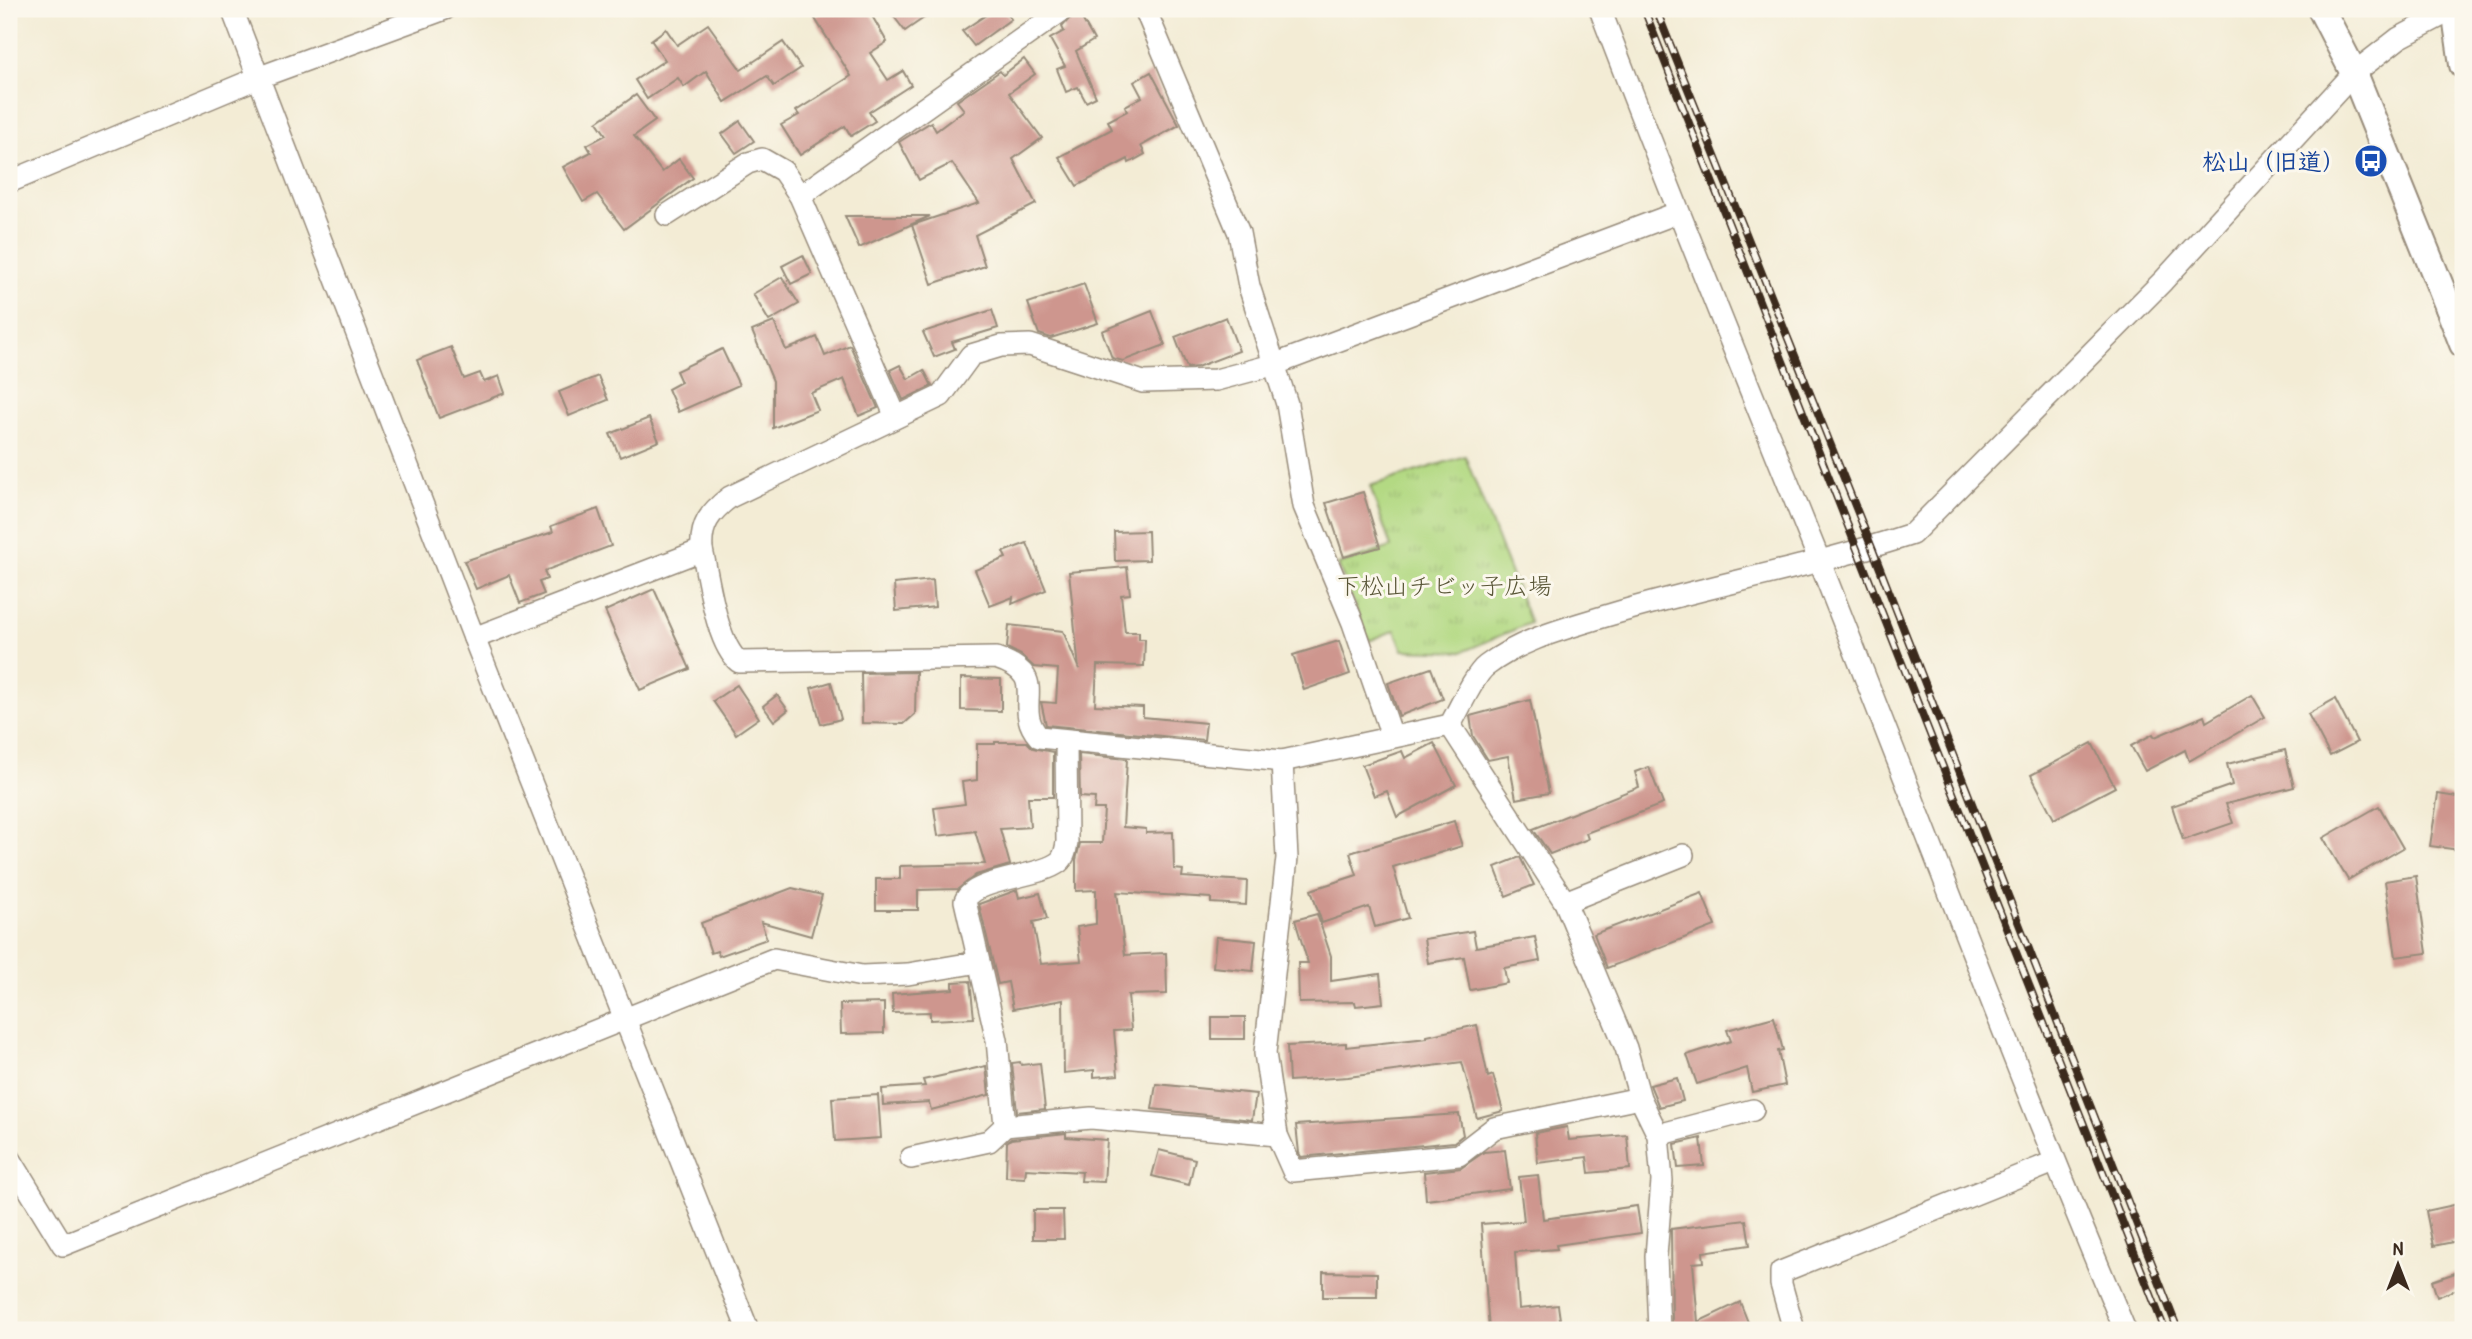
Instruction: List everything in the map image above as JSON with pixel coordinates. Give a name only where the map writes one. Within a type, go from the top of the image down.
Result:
[{"type":"main road","points":[[2321,9],[2354,73],[2456,312],[2463,344]]},
{"type":"main road","points":[[2455,9],[2463,65]]},
{"type":"street","points":[[232,9],[474,638],[748,1330]]},
{"type":"street","points":[[9,182],[260,77],[445,9]]},
{"type":"street","points":[[800,195],[1064,9]]},
{"type":"street","points":[[1145,9],[1239,233],[1250,286],[1287,404],[1304,506],[1353,623],[1392,736]]},
{"type":"street","points":[[1600,9],[1677,214],[1819,561],[2054,1162],[2125,1330]]},
{"type":"street","points":[[1677,214],[1276,364],[1216,380],[1143,382],[1030,345],[1001,346],[971,355],[941,396],[730,496],[718,506],[701,531],[702,550],[722,636],[730,654],[739,662],[996,658],[1017,665],[1028,680],[1031,729],[1039,737],[1066,742],[1282,761],[1450,725],[1483,668],[1507,653],[1554,632],[1647,604],[1861,552],[1912,534],[2163,281],[2354,73],[2399,38],[2455,9]]},
{"type":"street","points":[[667,215],[748,163],[762,159],[783,171],[800,195],[896,417]]},
{"type":"street","points":[[474,638],[702,550]]},
{"type":"street","points":[[1450,725],[1565,902],[1626,1048],[1640,1098],[1658,1135],[1662,1181],[1656,1256],[1659,1330]]},
{"type":"street","points":[[1005,1126],[997,1040],[965,901],[975,890],[1051,866],[1064,855],[1067,842],[1066,742]]},
{"type":"street","points":[[1282,761],[1287,858],[1265,1053],[1277,1135],[1293,1171],[1459,1155],[1494,1128],[1640,1098]]},
{"type":"street","points":[[1565,902],[1683,855]]},
{"type":"street","points":[[9,1157],[63,1245],[774,959],[862,976],[908,974],[979,962]]},
{"type":"street","points":[[1658,1135],[1753,1110]]},
{"type":"street","points":[[911,1158],[989,1141],[1005,1126],[1091,1118],[1277,1135]]},
{"type":"street","points":[[1794,1330],[1781,1284],[1782,1272],[2054,1162]]},
{"type":"green space","name":"下松山チビッ子広場","points":[[1465,456],[1530,623],[1462,652],[1403,650],[1395,630],[1369,641],[1338,565],[1391,547],[1370,486]]},
{"type":"building","points":[[828,9],[868,9],[887,42],[870,53],[888,80],[903,71],[911,85],[869,112],[875,121],[851,136],[845,126],[800,155],[781,125],[799,115],[796,111],[851,76],[814,17]]},
{"type":"building","points":[[888,9],[937,9],[905,31]]},
{"type":"building","points":[[995,9],[1003,9],[1011,19],[974,46],[962,31]]},
{"type":"building","points":[[1077,10],[1094,40],[1076,51],[1096,97],[1086,102],[1078,87],[1066,92],[1057,69],[1065,66],[1050,39],[1064,31],[1062,27]]},
{"type":"building","points":[[708,24],[741,70],[783,42],[801,68],[774,86],[767,76],[725,102],[706,71],[684,87],[678,78],[647,99],[635,80],[665,60],[651,40],[666,29],[677,45]]},
{"type":"building","points":[[1024,59],[1035,74],[1009,93],[1042,138],[1013,159],[1036,204],[975,235],[985,266],[932,284],[912,225],[979,203],[952,163],[919,180],[899,142],[931,122],[936,131],[964,110],[957,101],[1000,71],[1003,75]]},
{"type":"building","points":[[1151,72],[1179,125],[1141,146],[1145,154],[1129,163],[1128,159],[1077,186],[1059,157],[1112,129],[1108,121],[1127,111],[1125,106],[1142,97],[1134,82]]},
{"type":"building","points":[[636,95],[655,121],[634,136],[662,172],[679,159],[693,178],[624,229],[597,194],[583,202],[563,167],[591,152],[587,145],[606,135],[597,122]]},
{"type":"building","points":[[740,121],[754,141],[736,153],[722,134]]},
{"type":"building","points":[[845,216],[930,216],[859,248]]},
{"type":"building","points":[[803,255],[812,274],[791,284],[782,266]]},
{"type":"building","points":[[782,277],[799,304],[769,321],[753,294]]},
{"type":"building","points":[[1084,284],[1098,323],[1051,338],[1039,334],[1028,303]]},
{"type":"building","points":[[992,310],[998,328],[952,342],[955,349],[934,357],[923,332]]},
{"type":"building","points":[[1152,311],[1165,345],[1123,361],[1112,358],[1102,331]]},
{"type":"building","points":[[1226,317],[1239,351],[1197,367],[1187,368],[1175,337]]},
{"type":"building","points":[[774,322],[786,350],[817,337],[825,356],[850,345],[878,408],[859,416],[844,379],[811,393],[818,410],[773,428],[773,381],[752,331]]},
{"type":"building","points":[[451,347],[464,379],[480,373],[484,382],[499,376],[505,393],[439,418],[417,360]]},
{"type":"building","points":[[722,349],[739,385],[678,412],[668,389],[681,382],[676,371]]},
{"type":"building","points":[[900,365],[908,379],[924,370],[932,386],[903,400],[890,370]]},
{"type":"building","points":[[598,376],[608,400],[569,416],[559,392]]},
{"type":"building","points":[[649,418],[659,441],[620,457],[610,434]]},
{"type":"building","points":[[1363,492],[1380,547],[1344,557],[1326,503]]},
{"type":"building","points":[[598,509],[611,546],[544,571],[547,579],[539,582],[544,594],[520,603],[509,575],[476,589],[464,561],[553,532],[551,526]]},
{"type":"building","points":[[1148,531],[1149,560],[1115,561],[1114,532]]},
{"type":"building","points":[[1027,543],[1046,590],[1012,604],[1013,597],[990,606],[975,570],[1006,558],[1003,552]]},
{"type":"building","points":[[1127,567],[1130,594],[1121,595],[1125,632],[1139,632],[1139,639],[1145,639],[1144,666],[1097,665],[1095,705],[1143,707],[1143,717],[1206,723],[1204,740],[1046,725],[1041,702],[1056,703],[1058,669],[1034,667],[1021,655],[1007,648],[1009,625],[1063,631],[1079,669],[1069,572]]},
{"type":"building","points":[[933,580],[935,607],[896,611],[894,584]]},
{"type":"building","points":[[654,589],[690,669],[640,690],[605,611]]},
{"type":"building","points":[[1339,641],[1350,674],[1304,690],[1293,655]]},
{"type":"building","points":[[1431,668],[1443,699],[1399,716],[1388,683]]},
{"type":"building","points":[[916,672],[915,714],[904,724],[862,723],[861,673]]},
{"type":"building","points":[[961,678],[1001,679],[1001,711],[961,710]]},
{"type":"building","points":[[831,682],[841,719],[821,724],[811,688]]},
{"type":"building","points":[[737,685],[759,718],[736,734],[713,701]]},
{"type":"building","points":[[777,695],[788,710],[774,721],[763,706]]},
{"type":"building","points":[[2252,695],[2265,717],[2189,761],[2185,750],[2145,771],[2131,746],[2153,734],[2155,737],[2204,716],[2206,722]]},
{"type":"building","points":[[2335,699],[2357,742],[2330,756],[2308,714]]},
{"type":"building","points":[[1530,700],[1549,793],[1516,799],[1508,756],[1488,760],[1473,736],[1470,716]]},
{"type":"building","points":[[1027,742],[1033,748],[1053,752],[1053,797],[1028,797],[1030,827],[1000,829],[1010,865],[976,875],[958,889],[918,890],[918,910],[876,910],[876,879],[900,879],[900,866],[985,864],[975,831],[938,836],[934,808],[965,804],[962,782],[977,780],[977,744]]},
{"type":"building","points":[[1434,743],[1456,785],[1397,817],[1387,791],[1374,796],[1362,765],[1402,751],[1405,758]]},
{"type":"building","points":[[2092,743],[2115,787],[2054,819],[2031,775]]},
{"type":"building","points":[[2285,750],[2294,787],[2226,804],[2233,823],[2183,840],[2172,806],[2232,785],[2227,764]]},
{"type":"building","points":[[1079,754],[1127,759],[1123,827],[1146,829],[1146,833],[1173,832],[1174,869],[1183,870],[1182,877],[1247,881],[1246,905],[1211,903],[1211,898],[1117,892],[1125,955],[1166,953],[1167,994],[1128,995],[1131,1030],[1114,1031],[1118,1075],[1094,1077],[1094,1070],[1064,1073],[1063,1000],[1013,1009],[1008,982],[998,984],[979,904],[1017,890],[1019,898],[1040,893],[1047,919],[1033,922],[1041,964],[1081,961],[1077,927],[1096,924],[1096,890],[1076,891],[1076,860],[1080,843],[1102,843],[1104,809],[1094,809],[1095,798],[1080,797]]},
{"type":"building","points":[[1649,767],[1663,804],[1586,833],[1588,839],[1550,854],[1533,829],[1639,787],[1635,772]]},
{"type":"building","points":[[2438,794],[2463,798],[2460,850],[2430,846]]},
{"type":"building","points":[[2379,806],[2403,848],[2348,880],[2323,838]]},
{"type":"building","points":[[1454,821],[1462,846],[1393,867],[1408,918],[1375,927],[1369,907],[1322,923],[1311,890],[1357,875],[1350,853]]},
{"type":"building","points":[[1520,857],[1534,885],[1506,896],[1495,867]]},
{"type":"building","points":[[2416,876],[2427,953],[2396,957],[2385,881]]},
{"type":"building","points":[[792,888],[822,895],[811,936],[761,922],[767,939],[719,956],[717,951],[711,953],[701,923]]},
{"type":"building","points":[[1702,893],[1715,926],[1607,968],[1594,934]]},
{"type":"building","points":[[1317,914],[1331,956],[1331,981],[1380,974],[1383,1003],[1356,1006],[1355,1002],[1299,1003],[1298,963],[1308,963],[1295,920]]},
{"type":"building","points":[[1473,931],[1476,947],[1535,937],[1540,961],[1504,968],[1507,983],[1470,990],[1464,957],[1428,963],[1424,939]]},
{"type":"building","points":[[1216,937],[1256,941],[1253,971],[1213,967]]},
{"type":"building","points":[[970,981],[974,1018],[930,1020],[930,1012],[893,1013],[892,994],[953,989],[953,982]]},
{"type":"building","points":[[884,1003],[884,1033],[841,1034],[840,1004]]},
{"type":"building","points":[[1212,1017],[1245,1017],[1245,1039],[1212,1039]]},
{"type":"building","points":[[1774,1017],[1783,1050],[1778,1051],[1785,1085],[1752,1092],[1747,1068],[1697,1084],[1687,1055],[1731,1041],[1727,1030]]},
{"type":"building","points":[[1477,1025],[1488,1077],[1493,1075],[1503,1111],[1477,1118],[1462,1062],[1348,1077],[1289,1081],[1287,1046],[1346,1043],[1346,1047],[1427,1038]]},
{"type":"building","points":[[1020,1062],[1021,1065],[1040,1063],[1045,1109],[1017,1112],[1012,1063]]},
{"type":"building","points":[[986,1066],[989,1095],[931,1110],[929,1102],[883,1105],[882,1089],[925,1086],[923,1080]]},
{"type":"building","points":[[1677,1078],[1683,1101],[1659,1107],[1650,1085]]},
{"type":"building","points":[[1156,1084],[1256,1094],[1252,1120],[1152,1109]]},
{"type":"building","points":[[878,1095],[881,1138],[835,1141],[832,1098]]},
{"type":"building","points":[[1459,1114],[1463,1135],[1454,1142],[1301,1157],[1299,1153],[1296,1125]]},
{"type":"building","points":[[1567,1127],[1569,1140],[1627,1135],[1630,1169],[1589,1173],[1587,1157],[1538,1163],[1535,1133]]},
{"type":"building","points":[[1066,1133],[1066,1137],[1107,1140],[1104,1182],[1081,1181],[1082,1172],[1026,1169],[1025,1178],[1006,1177],[1007,1142],[1011,1139]]},
{"type":"building","points":[[1701,1138],[1704,1166],[1678,1168],[1675,1144]]},
{"type":"building","points":[[1159,1150],[1195,1159],[1189,1185],[1152,1176]]},
{"type":"building","points":[[1505,1150],[1510,1189],[1426,1200],[1424,1172],[1461,1168],[1484,1152]]},
{"type":"building","points":[[1538,1175],[1543,1219],[1637,1206],[1641,1233],[1556,1245],[1557,1249],[1515,1252],[1519,1309],[1558,1305],[1561,1326],[1489,1330],[1481,1224],[1524,1221],[1519,1177]]},
{"type":"building","points":[[2463,1203],[2463,1240],[2433,1246],[2426,1211]]},
{"type":"building","points":[[1033,1210],[1063,1210],[1064,1239],[1033,1239]]},
{"type":"building","points":[[1746,1220],[1750,1245],[1703,1252],[1704,1262],[1693,1263],[1698,1322],[1740,1302],[1751,1330],[1672,1330],[1671,1229]]},
{"type":"building","points":[[1323,1272],[1377,1273],[1377,1297],[1323,1297]]},
{"type":"building","points":[[2458,1272],[2463,1287],[2437,1297],[2432,1281]]},
{"type":"railway","points":[[1644,9],[2165,1330]]},
{"type":"railway","points":[[1656,9],[1872,548],[2178,1330]]},
{"type":"place","name":"松山（旧道）","points":[[2371,161]]}]
